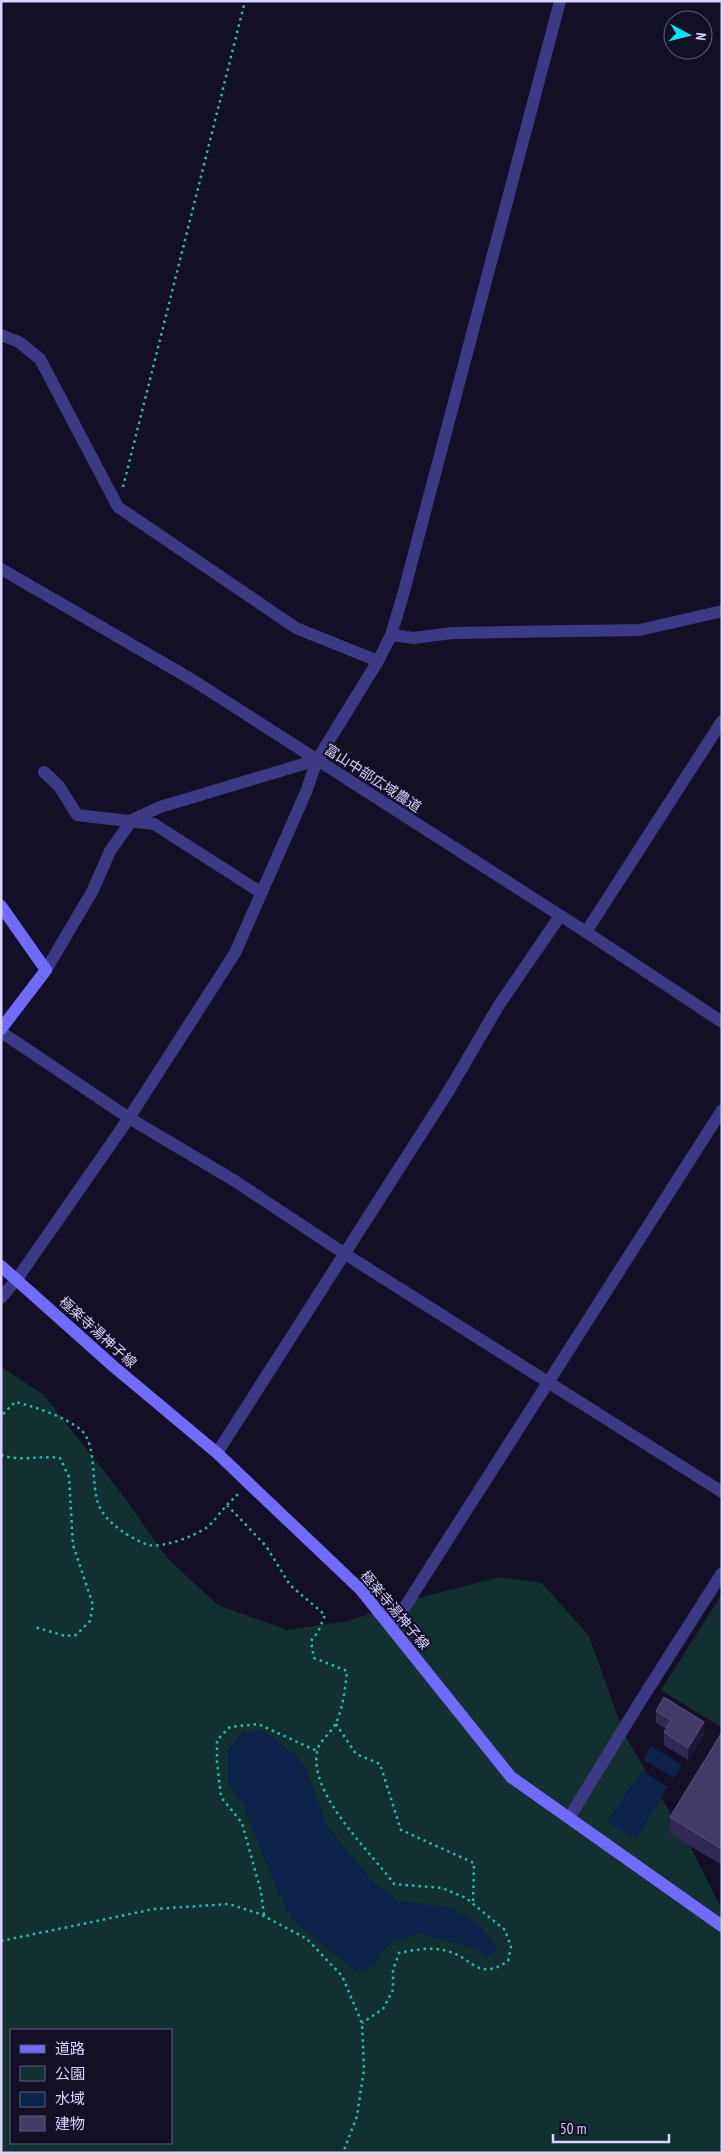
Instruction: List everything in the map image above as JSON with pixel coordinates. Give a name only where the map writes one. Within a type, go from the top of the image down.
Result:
[{"type":"main road","points":[[1,906],[46,970],[1,1030]]},
{"type":"main road","name":"極楽寺湯神子線","points":[[1,1266],[113,1366],[217,1454],[361,1590],[511,1777],[722,1926]]},
{"type":"street","points":[[1,1298],[17,1279],[129,1118],[235,953],[260,892],[306,792],[318,760],[378,661],[391,635],[560,1]]},
{"type":"street","points":[[1,335],[19,342],[40,359],[118,507],[296,628],[378,661]]},
{"type":"street","name":"富山中部広域農道","points":[[1,569],[191,678],[586,932],[722,1022]]},
{"type":"street","points":[[391,635],[414,638],[452,633],[640,630],[722,611]]},
{"type":"street","points":[[586,932],[722,721]]},
{"type":"street","points":[[46,970],[93,890],[110,851],[132,820],[160,807],[318,760]]},
{"type":"street","points":[[44,772],[59,786],[77,815],[154,824],[260,892]]},
{"type":"street","points":[[217,1454],[448,1092],[499,1005],[560,916]]},
{"type":"street","points":[[1,1030],[129,1118],[235,1181],[345,1254],[722,1492]]},
{"type":"street","points":[[392,1627],[722,1110]]},
{"type":"street","points":[[569,1818],[722,1573]]},
{"type":"path","points":[[118,507],[245,1]]},
{"type":"path","points":[[1,1420],[2,1415],[15,1402],[36,1406],[82,1431],[91,1449],[94,1486],[99,1505],[110,1522],[126,1534],[150,1545],[174,1542],[207,1527],[248,1483]]},
{"type":"path","points":[[1,1455],[11,1459],[46,1456],[60,1458],[69,1477],[73,1545],[93,1605],[90,1621],[76,1635],[64,1636],[35,1627]]},
{"type":"path","points":[[227,1505],[266,1546],[290,1584],[325,1615],[318,1632],[311,1641],[314,1658],[347,1671],[345,1692],[336,1724],[317,1751],[318,1769],[328,1800],[344,1825],[378,1862],[394,1884],[442,1888],[466,1898],[505,1930],[511,1947],[508,1961],[496,1969],[479,1968],[448,1951],[421,1948],[399,1953],[393,1970],[392,1990],[383,2009],[362,2023]]},
{"type":"path","points":[[264,1916],[261,1892],[242,1823],[221,1797],[217,1762],[217,1740],[230,1727],[258,1724],[317,1751]]},
{"type":"path","points":[[336,1724],[356,1754],[380,1764],[402,1830],[474,1864],[473,1904]]},
{"type":"path","points":[[1,1942],[154,1909],[229,1904],[264,1916],[307,1939],[342,1976],[362,2023],[363,2078],[357,2116],[343,2153]]},
{"type":"green space","points":[[1,1367],[43,1394],[122,1494],[167,1558],[218,1605],[287,1630],[348,1621],[425,1596],[500,1577],[542,1583],[589,1636],[623,1732],[691,1848],[722,1910],[722,2153],[1,2153]]},
{"type":"green space","points":[[722,1594],[722,1728],[661,1690]]},
{"type":"water","points":[[262,1730],[297,1756],[307,1771],[326,1824],[372,1881],[399,1901],[449,1907],[479,1924],[498,1949],[486,1957],[476,1949],[417,1933],[386,1946],[375,1966],[357,1972],[292,1920],[275,1886],[243,1805],[228,1783],[228,1750],[243,1732]]},
{"type":"water","points":[[651,1746],[682,1765],[674,1778],[643,1760]]},
{"type":"water","points":[[641,1770],[668,1787],[636,1839],[607,1822]]},
{"type":"building","points":[[664,1697],[704,1722],[688,1748],[664,1732],[671,1720],[656,1711]]},
{"type":"building","points":[[722,1732],[722,1849],[670,1817]]}]
